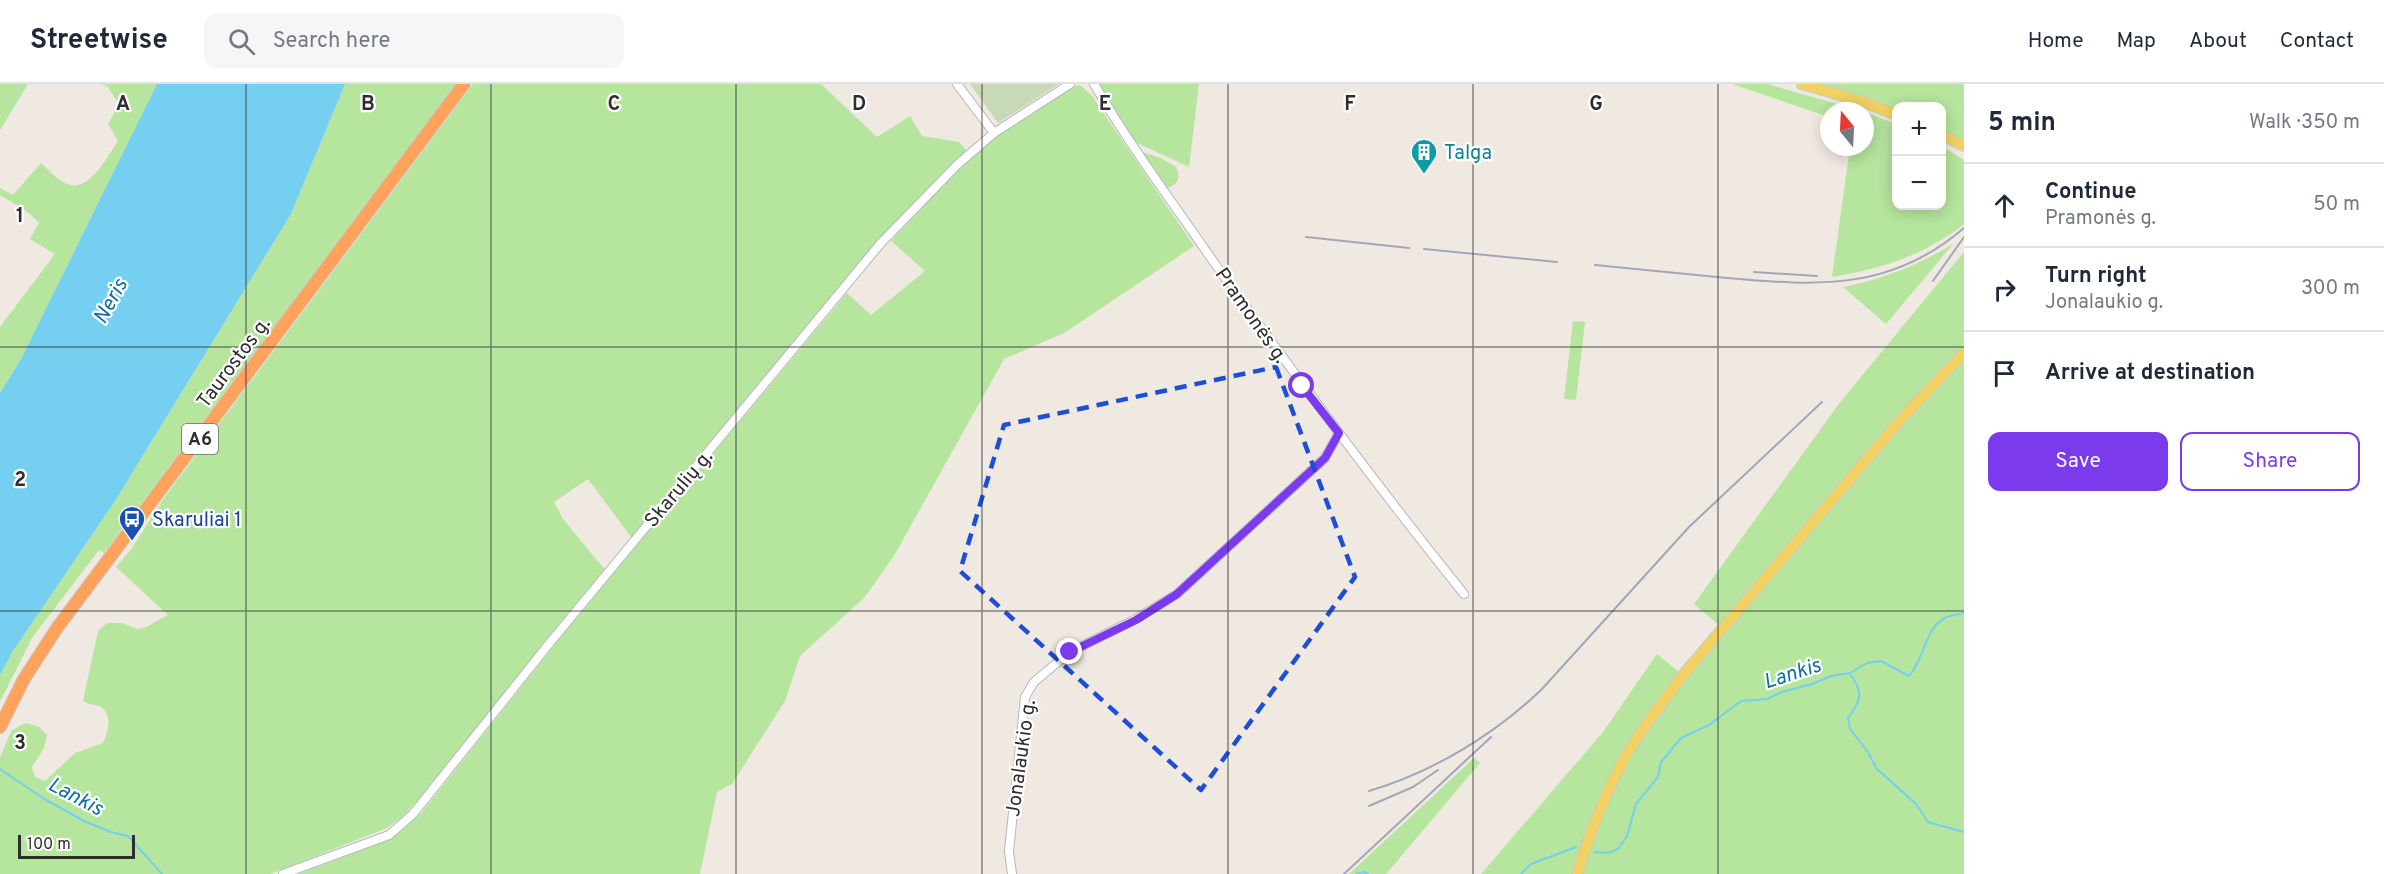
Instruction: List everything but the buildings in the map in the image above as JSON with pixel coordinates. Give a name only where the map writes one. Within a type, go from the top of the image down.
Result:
[{"type":"highway","name":"Taurostos g.","points":[[0,727],[24,679],[57,628],[464,84]]},
{"type":"main road","points":[[1802,84],[1864,102],[1892,113]]},
{"type":"main road","points":[[1946,137],[1964,146]]},
{"type":"main road","points":[[1577,874],[1591,831],[1614,778],[1654,714],[1683,675],[1895,427],[1964,352]]},
{"type":"street","points":[[957,84],[994,133]]},
{"type":"street","name":"Skarulių g.","points":[[283,874],[389,835],[413,814],[548,645],[881,243],[958,164],[994,133],[1070,84]]},
{"type":"street","name":"Pramonės g.","points":[[1094,84],[1170,200],[1302,386],[1464,594]]},
{"type":"street","name":"Jonalaukio g.","points":[[1012,874],[1009,851],[1025,697],[1034,682],[1070,652],[1136,620],[1177,594],[1325,458],[1339,433]]},
{"type":"highlighted area","points":[[1276,367],[1355,577],[1201,790],[960,571],[1004,425]]},
{"type":"green space","points":[[0,84],[28,84],[0,130]]},
{"type":"green space","points":[[101,84],[157,84],[21,359],[0,393],[0,327],[55,254],[30,239],[39,223],[29,213],[0,195],[0,188],[13,195],[41,163],[54,176],[72,185],[80,184],[95,174],[118,141],[108,124],[119,104],[108,87]]},
{"type":"green space","points":[[345,84],[456,84],[104,553],[99,550],[32,638],[0,702],[0,675],[13,651],[115,501],[291,214]]},
{"type":"green space","points":[[473,84],[821,84],[877,137],[910,116],[922,136],[959,142],[967,151],[936,181],[634,541],[588,479],[554,502],[563,519],[606,571],[549,637],[437,780],[402,817],[387,828],[270,874],[0,874],[0,757],[12,730],[26,723],[39,727],[47,735],[44,748],[32,767],[35,777],[45,781],[75,753],[103,743],[108,729],[107,714],[101,707],[83,701],[98,631],[107,623],[122,623],[137,629],[146,627],[168,615],[116,567],[132,548],[164,498]]},
{"type":"green space","points":[[970,84],[1059,84],[998,123]]},
{"type":"green space","points":[[1099,84],[1199,84],[1189,167],[1133,141]]},
{"type":"green space","points":[[1732,84],[1767,84],[1830,102],[1820,102],[1820,114]]},
{"type":"green space","points":[[1820,84],[1964,84],[1964,141],[1946,131],[1946,102],[1892,102],[1892,109]]},
{"type":"green space","points":[[1080,85],[1092,96],[1194,246],[1064,333],[1004,359],[895,554],[865,597],[800,656],[785,701],[732,784],[717,792],[700,874],[298,874],[386,841],[399,833],[422,812],[575,619],[847,293],[871,315],[925,271],[891,241],[950,178],[995,136]]},
{"type":"green space","points":[[1874,115],[1892,122],[1892,210],[1946,210],[1946,149],[1964,160],[1964,224],[1934,244],[1902,259],[1868,270],[1832,277],[1849,156],[1874,156]]},
{"type":"green space","points":[[1142,152],[1161,158],[1176,167],[1178,178],[1176,182],[1168,188],[1164,187]]},
{"type":"green space","points":[[1953,244],[1886,324],[1843,287],[1873,280],[1900,270]]},
{"type":"green space","points":[[1964,252],[1964,874],[1481,874],[1603,732],[1657,654],[1679,672],[1719,625],[1694,604],[1841,401]]},
{"type":"green space","points":[[1573,321],[1585,322],[1576,400],[1564,399]]},
{"type":"green space","points":[[1474,758],[1480,763],[1386,874],[1349,874]]},
{"type":"water","name":"Neris","points":[[157,84],[345,84],[291,214],[115,501],[13,651],[0,675],[0,393],[21,359]]},
{"type":"waterway","name":"Lankis","points":[[1595,852],[1608,853],[1618,849],[1627,836],[1636,804],[1658,777],[1661,762],[1681,738],[1709,725],[1741,701],[1767,699],[1831,676],[1850,673],[1867,663],[1881,661],[1909,676],[1938,623],[1947,617],[1964,613]]},
{"type":"waterway","points":[[1850,674],[1859,691],[1856,706],[1848,718],[1850,729],[1868,752],[1876,768],[1916,804],[1928,822],[1964,832]]},
{"type":"waterway","name":"Lankis","points":[[0,769],[46,800],[86,822],[128,836],[162,874]]},
{"type":"waterway","name":"Lankis","points":[[1521,874],[1531,864],[1576,847]]},
{"type":"waterway","name":"Lankis","points":[[1356,874],[1364,872],[1368,874]]},
{"type":"railway","points":[[1595,265],[1760,281],[1852,280],[1881,274],[1909,264],[1937,249],[1964,228]]},
{"type":"railway","points":[[1306,237],[1409,248]]},
{"type":"railway","points":[[1933,281],[1964,237]]},
{"type":"railway","points":[[1424,249],[1557,262]]},
{"type":"railway","points":[[1754,272],[1817,276]]},
{"type":"railway","points":[[1369,791],[1439,763],[1504,722],[1523,706],[1542,689],[1689,527],[1822,402]]},
{"type":"railway","points":[[1344,874],[1491,737]]},
{"type":"railway","points":[[1369,806],[1413,787],[1438,770]]},
{"type":"place","name":"Talga","points":[[1424,175]]},
{"type":"place","name":"Skaruliai 1","points":[[132,542]]},
{"type":"route","points":[[1070,652],[1136,620],[1177,594],[1325,458],[1339,433],[1302,386]]}]
